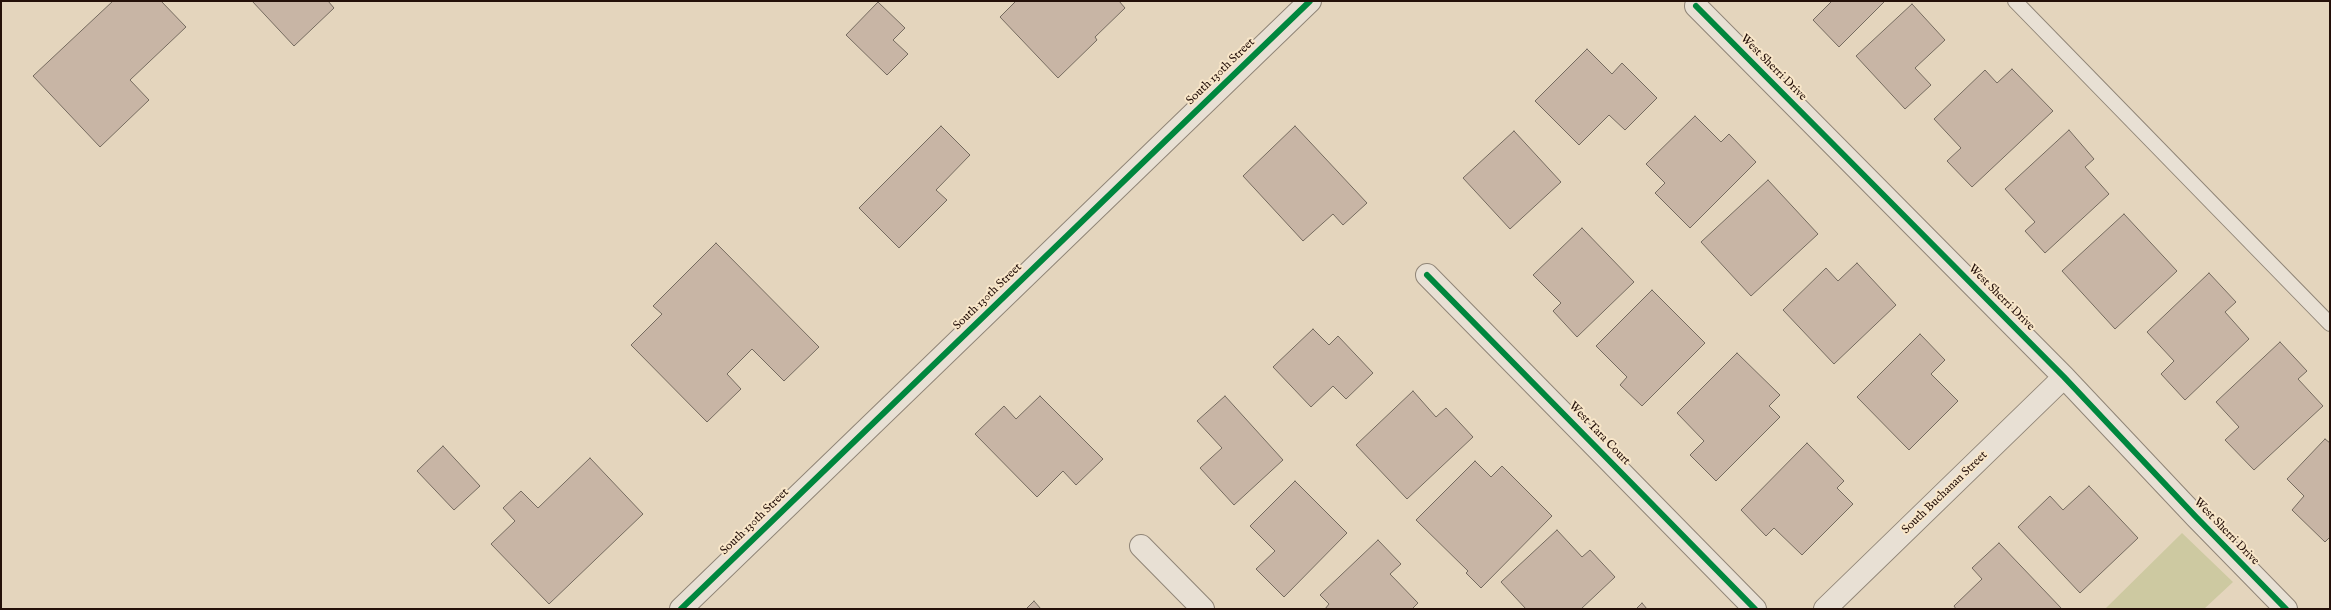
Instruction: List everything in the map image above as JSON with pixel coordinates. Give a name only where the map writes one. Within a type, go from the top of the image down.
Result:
[{"type":"street","name":"South 130th Street","points":[[681,609],[1310,1]]},
{"type":"street","name":"West Sherri Drive","points":[[1696,6],[2064,377],[2196,518],[2286,609]]},
{"type":"street","name":"West Tara Court","points":[[1427,275],[1755,609]]},
{"type":"street","name":"South Buchanan Street","points":[[1825,609],[2064,377]]},
{"type":"street","points":[[1141,546],[1203,609]]},
{"type":"lane","points":[[2015,1],[2330,324]]},
{"type":"shaded area","points":[[2182,533],[2233,582],[2204,609],[2105,609]]},
{"type":"building","points":[[113,1],[161,1],[186,27],[130,80],[149,100],[100,147],[33,76]]},
{"type":"building","points":[[252,1],[328,1],[334,8],[294,46]]},
{"type":"building","points":[[1016,1],[1119,1],[1125,8],[1095,37],[1097,40],[1058,78],[1000,17]]},
{"type":"building","points":[[1832,1],[1885,1],[1839,47],[1813,20]]},
{"type":"building","points":[[878,2],[905,28],[893,40],[908,54],[887,75],[846,35]]},
{"type":"building","points":[[1912,4],[1945,40],[1915,68],[1931,85],[1905,109],[1856,56]]},
{"type":"building","points":[[1587,49],[1612,74],[1622,63],[1657,98],[1625,130],[1609,115],[1579,145],[1535,101]]},
{"type":"building","points":[[2012,69],[2053,111],[1972,187],[1947,161],[1961,148],[1934,119],[1985,70],[1997,83]]},
{"type":"building","points":[[1695,116],[1721,142],[1729,134],[1756,162],[1690,228],[1655,193],[1665,183],[1646,164]]},
{"type":"building","points":[[941,126],[970,155],[936,190],[947,200],[899,248],[859,208]]},
{"type":"building","points":[[1295,126],[1367,203],[1343,225],[1333,214],[1303,241],[1243,176]]},
{"type":"building","points":[[2069,130],[2094,159],[2085,167],[2109,194],[2045,253],[2025,231],[2035,222],[2005,189]]},
{"type":"building","points":[[1514,131],[1561,182],[1510,229],[1463,178]]},
{"type":"building","points":[[1768,180],[1818,234],[1751,296],[1701,242]]},
{"type":"building","points":[[2124,214],[2177,271],[2115,329],[2062,271]]},
{"type":"building","points":[[1582,228],[1634,282],[1577,337],[1553,311],[1561,303],[1533,275]]},
{"type":"building","points":[[716,243],[819,347],[784,381],[752,349],[727,374],[741,389],[707,422],[631,345],[662,314],[653,306]]},
{"type":"building","points":[[1857,263],[1896,305],[1834,364],[1783,310],[1826,268],[1838,281]]},
{"type":"building","points":[[2209,273],[2236,302],[2225,312],[2249,339],[2185,400],[2161,374],[2174,361],[2147,332]]},
{"type":"building","points":[[1652,290],[1705,343],[1642,406],[1620,385],[1627,377],[1596,346]]},
{"type":"building","points":[[1313,329],[1329,345],[1338,336],[1373,373],[1346,399],[1333,386],[1311,407],[1273,367]]},
{"type":"building","points":[[1920,334],[1945,360],[1931,374],[1958,401],[1909,450],[1857,397]]},
{"type":"building","points":[[2280,342],[2307,371],[2298,379],[2323,406],[2254,470],[2225,440],[2239,427],[2216,402]]},
{"type":"building","points":[[1737,353],[1780,395],[1769,406],[1780,417],[1716,481],[1690,455],[1704,441],[1677,413]]},
{"type":"building","points":[[1413,391],[1436,417],[1446,408],[1473,437],[1407,499],[1356,445]]},
{"type":"building","points":[[1040,396],[1103,459],[1076,485],[1063,471],[1037,497],[975,434],[1004,406],[1016,419]]},
{"type":"building","points":[[1225,396],[1283,460],[1234,505],[1200,468],[1222,448],[1197,421]]},
{"type":"building","points":[[2325,439],[2330,443],[2330,537],[2325,542],[2292,510],[2304,496],[2287,479]]},
{"type":"building","points":[[1807,443],[1844,481],[1837,488],[1853,504],[1802,555],[1774,528],[1766,536],[1741,510]]},
{"type":"building","points":[[443,446],[480,486],[454,510],[417,471]]},
{"type":"building","points":[[590,458],[643,514],[549,604],[491,544],[515,521],[503,508],[521,491],[538,508]]},
{"type":"building","points":[[1475,461],[1491,477],[1502,466],[1552,516],[1481,588],[1466,573],[1468,571],[1416,520]]},
{"type":"building","points":[[1295,481],[1347,533],[1284,597],[1256,569],[1275,551],[1250,526]]},
{"type":"building","points":[[2089,486],[2138,538],[2080,593],[2018,527],[2050,496],[2063,510]]},
{"type":"building","points":[[1557,530],[1582,557],[1590,550],[1615,577],[1581,609],[1526,609],[1501,582]]},
{"type":"building","points":[[1378,540],[1401,564],[1390,574],[1418,603],[1412,609],[1325,609],[1329,604],[1320,595]]},
{"type":"building","points":[[1999,543],[2062,609],[1956,609],[1954,606],[1982,579],[1972,568]]},
{"type":"building","points":[[1034,601],[1041,609],[1026,609]]},
{"type":"building","points":[[1642,603],[1647,609],[1636,609]]},
{"type":"cycle path","points":[[681,609],[1310,1]]},
{"type":"cycle path","points":[[1696,6],[2064,377],[2196,517],[2286,609]]},
{"type":"cycle path","points":[[1427,275],[1755,609]]}]
